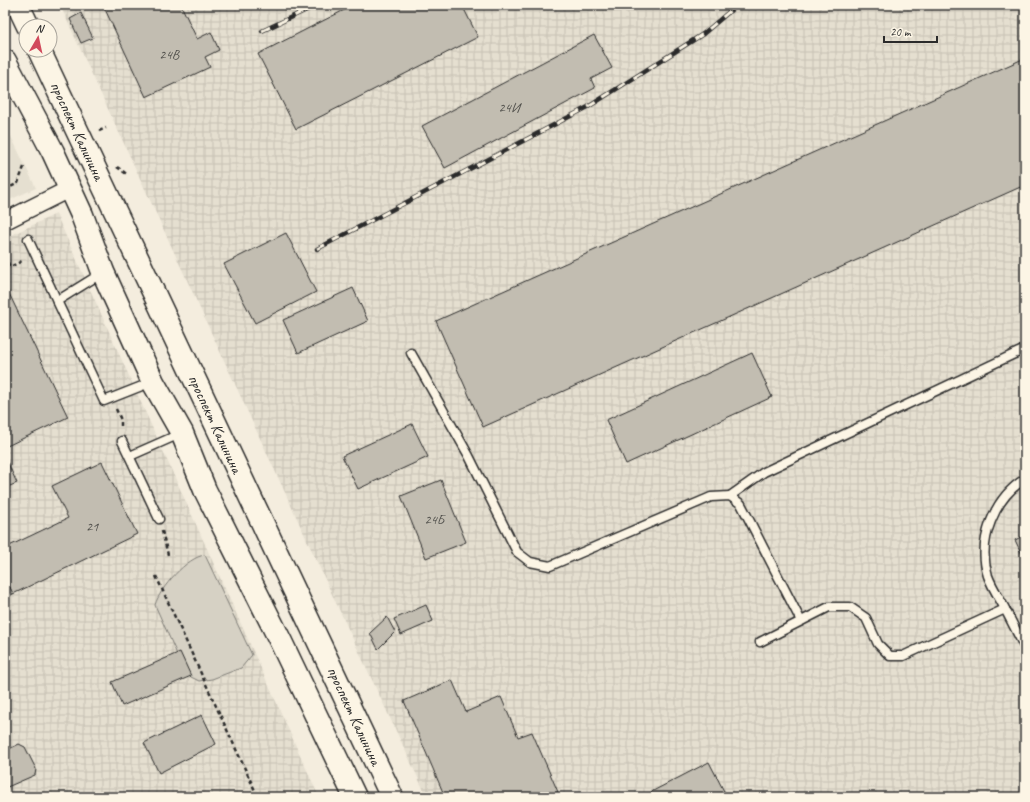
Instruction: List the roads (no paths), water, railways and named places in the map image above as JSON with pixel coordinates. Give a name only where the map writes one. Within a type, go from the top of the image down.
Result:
[{"type":"main road","points":[[18,5],[24,18]]},
{"type":"main road","name":"проспект Калинина","points":[[43,58],[392,797]]},
{"type":"main road","name":"проспект Калинина","points":[[5,61],[10,83],[53,152],[82,216],[103,272],[153,382],[182,433],[205,490],[281,642],[355,797]]},
{"type":"main road","points":[[69,189],[98,177]]},
{"type":"street","points":[[5,220],[69,189]]},
{"type":"lane","points":[[28,238],[104,401],[153,382]]},
{"type":"lane","points":[[57,301],[103,272]]},
{"type":"lane","points":[[411,353],[469,456],[517,552],[530,562],[550,566],[711,497],[730,496],[764,472],[1025,349]]},
{"type":"lane","points":[[130,456],[182,433]]},
{"type":"lane","points":[[122,441],[159,519]]},
{"type":"lane","points":[[1025,479],[1010,491],[1002,502],[989,526],[985,556],[988,577],[1025,648]]},
{"type":"lane","points":[[730,496],[741,504],[801,621]]},
{"type":"lane","points":[[760,642],[829,607],[850,606],[866,618],[878,644],[890,656],[903,656],[1005,609]]},
{"type":"railway","points":[[262,31],[317,5]]},
{"type":"railway","points":[[317,249],[588,107],[703,34],[737,5]]}]
